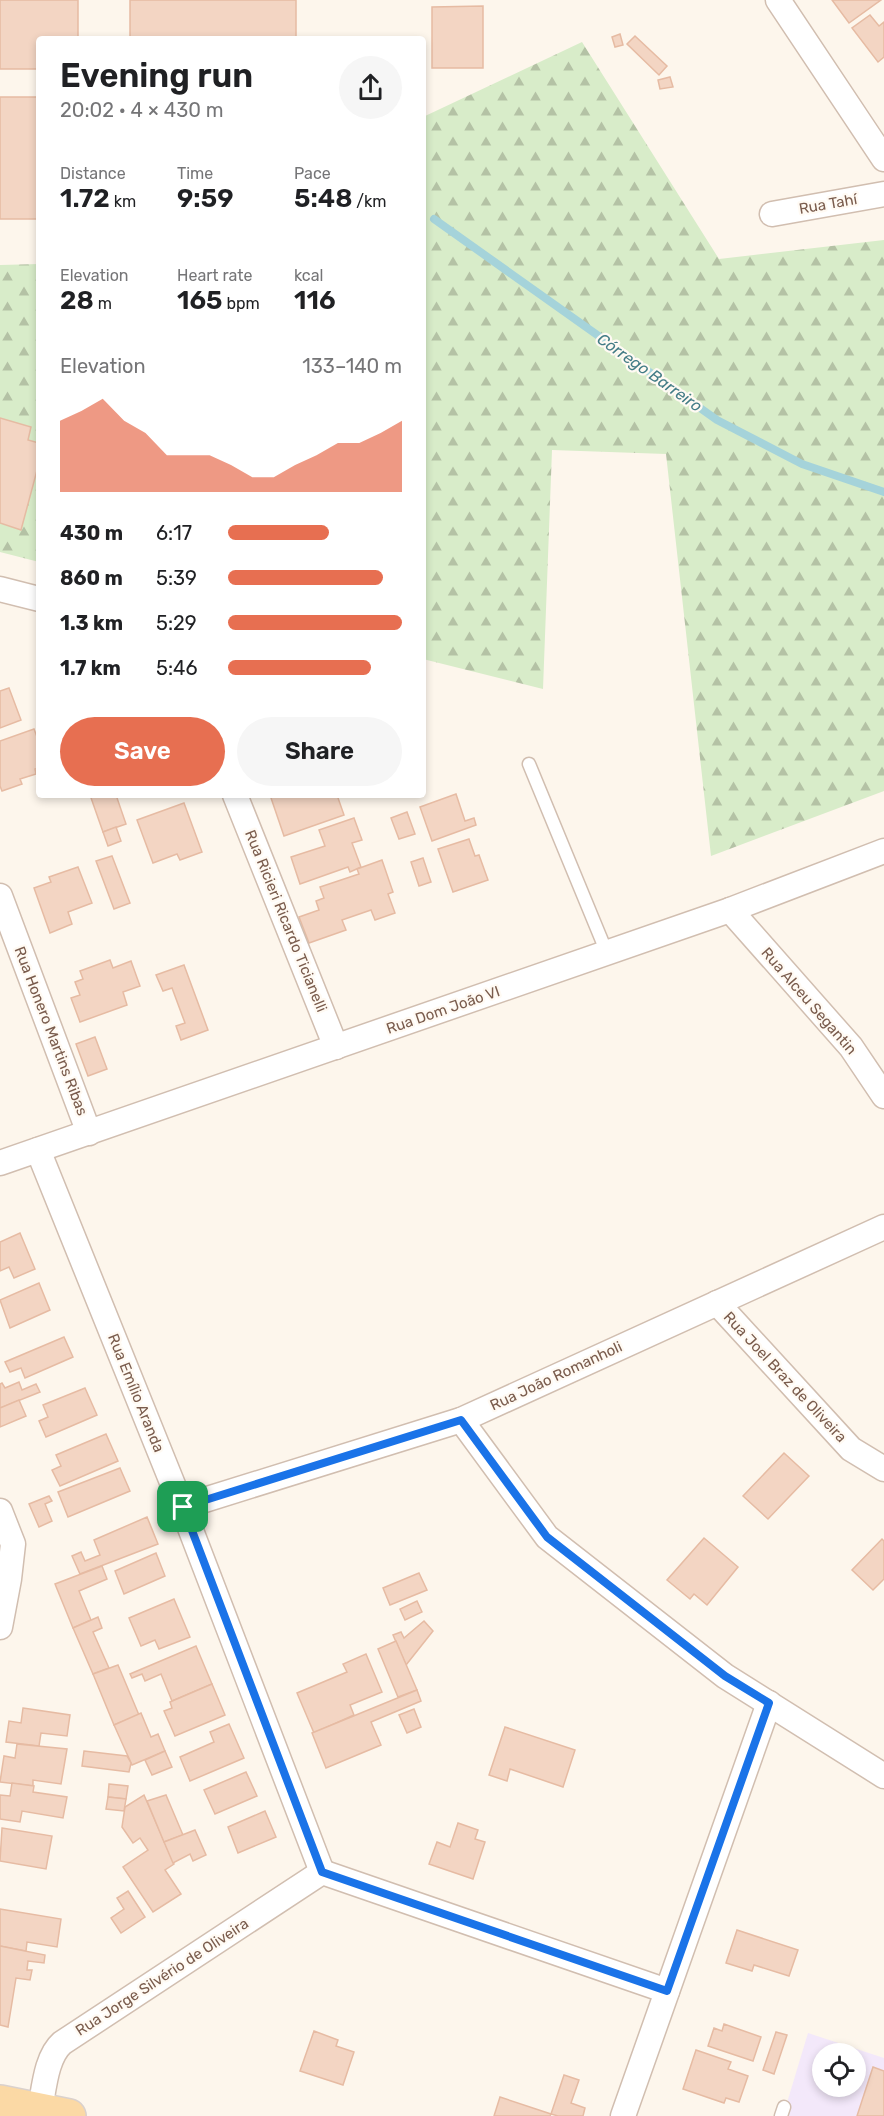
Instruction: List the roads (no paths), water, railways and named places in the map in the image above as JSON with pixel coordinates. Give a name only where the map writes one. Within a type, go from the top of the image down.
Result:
[{"type":"main road","points":[[0,2102],[50,2114]]},
{"type":"street","points":[[778,0],[884,159]]},
{"type":"street","name":"Rua Tahí","points":[[772,214],[884,194]]},
{"type":"street","points":[[0,588],[36,598]]},
{"type":"street","name":"Rua Ricieri Ricardo Ticianelli","points":[[236,798],[336,1047]]},
{"type":"street","name":"Rua Dom João VI","points":[[0,1163],[730,910],[884,851]]},
{"type":"street","name":"Rua Honero Martins Ribas","points":[[0,896],[89,1133]]},
{"type":"street","name":"Rua Alceu Segantin","points":[[730,910],[851,1047],[884,1096]]},
{"type":"street","name":"Rua Emílio Aranda","points":[[38,1150],[183,1507],[322,1872]]},
{"type":"street","name":"Rua João Romanholi","points":[[183,1507],[461,1420],[884,1227]]},
{"type":"street","name":"Rua Joel Braz de Oliveira","points":[[717,1303],[851,1449],[884,1469]]},
{"type":"street","points":[[461,1420],[547,1537],[725,1676],[884,1776]]},
{"type":"street","points":[[0,1511],[13,1544],[0,1627]]},
{"type":"street","points":[[623,2116],[769,1703]]},
{"type":"street","points":[[322,1872],[667,1991]]},
{"type":"street","name":"Rua Jorge Silvério de Oliveira","points":[[50,2114],[51,2062],[57,2048],[322,1872]]},
{"type":"lane","points":[[529,764],[607,953]]},
{"type":"waterway","name":"Córrego Barreiro","points":[[434,219],[717,420],[802,464],[884,492]]}]
